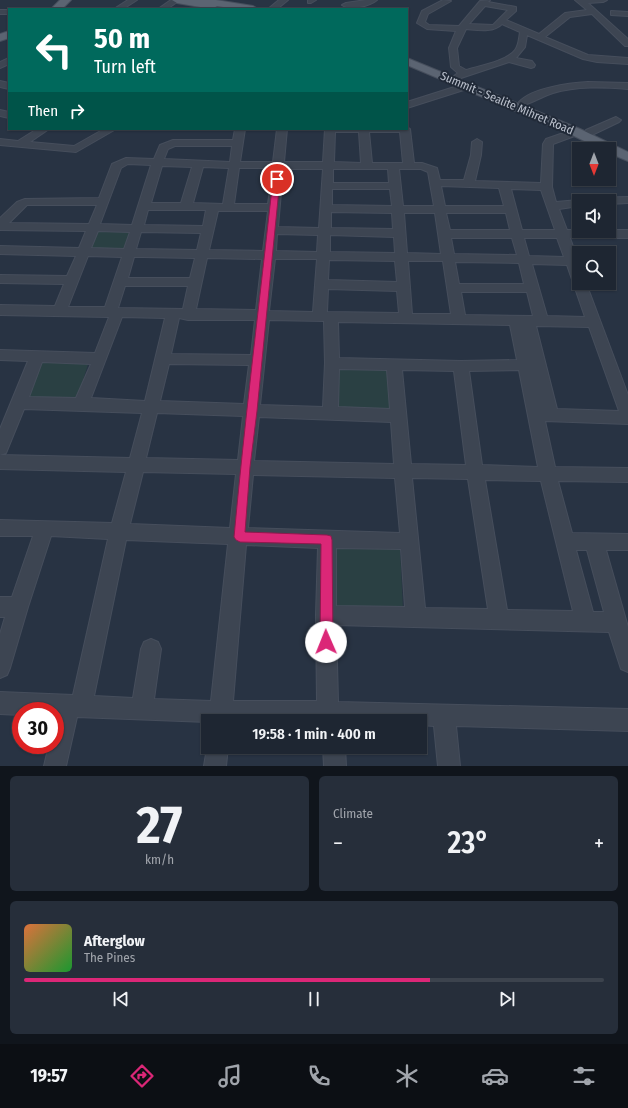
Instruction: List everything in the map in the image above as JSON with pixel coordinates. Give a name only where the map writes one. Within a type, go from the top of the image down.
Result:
[{"type":"main road","points":[[57,8],[66,0]]},
{"type":"main road","points":[[64,8],[73,0]]},
{"type":"main road","points":[[177,0],[223,8]]},
{"type":"main road","points":[[202,5],[240,8]]},
{"type":"main road","points":[[408,56],[461,74],[491,92],[524,102],[628,151]]},
{"type":"main road","name":"Summit - Sealite Mihret Road","points":[[408,61],[467,86],[491,92],[628,157]]},
{"type":"street","points":[[120,8],[133,0]]},
{"type":"street","points":[[164,8],[177,0]]},
{"type":"street","points":[[273,8],[284,0]]},
{"type":"street","points":[[346,5],[362,4],[373,0]]},
{"type":"street","points":[[580,0],[603,0]]},
{"type":"street","points":[[580,0],[594,11],[628,44]]},
{"type":"street","points":[[447,1],[425,12],[421,23],[426,27],[462,28],[495,27],[513,10],[485,1],[462,28],[453,48],[455,67],[461,74],[509,59],[520,51],[524,31]]},
{"type":"street","points":[[540,37],[568,15],[594,11]]},
{"type":"street","points":[[614,13],[628,14]]},
{"type":"street","points":[[502,21],[586,57],[597,60],[628,61]]},
{"type":"street","points":[[509,59],[529,63],[531,65]]},
{"type":"street","points":[[567,76],[577,85]]},
{"type":"street","points":[[524,102],[546,91],[577,85],[595,84],[628,86]]},
{"type":"street","points":[[410,103],[467,86]]},
{"type":"street","points":[[590,132],[616,120]]},
{"type":"street","points":[[19,144],[42,130]]},
{"type":"street","points":[[0,142],[76,149],[109,130]]},
{"type":"street","points":[[228,208],[240,130]]},
{"type":"street","points":[[221,714],[240,537],[245,467],[253,411],[257,360],[270,255],[271,230],[282,130]]},
{"type":"street","points":[[330,130],[321,284],[332,363],[330,414]]},
{"type":"street","points":[[364,130],[367,166]]},
{"type":"street","points":[[405,130],[409,166]]},
{"type":"street","points":[[543,415],[628,417],[560,234],[546,187],[548,144],[550,141],[576,132]]},
{"type":"street","points":[[469,184],[476,154],[477,142]]},
{"type":"street","points":[[81,404],[100,359],[114,313],[120,282],[164,146],[173,143],[238,143]]},
{"type":"street","points":[[59,312],[104,202],[116,166],[126,161],[158,161],[235,165],[278,164],[428,167],[433,170],[436,182],[459,319]]},
{"type":"street","points":[[186,207],[198,164]]},
{"type":"street","points":[[393,166],[398,210],[406,318]]},
{"type":"street","points":[[436,182],[546,187]]},
{"type":"street","points":[[504,185],[533,288],[528,320],[525,366],[543,415]]},
{"type":"street","points":[[327,186],[395,186]]},
{"type":"street","points":[[616,200],[628,200]]},
{"type":"street","points":[[0,225],[21,204],[25,202],[104,202]]},
{"type":"street","points":[[552,206],[572,203]]},
{"type":"street","points":[[145,206],[274,208]]},
{"type":"street","points":[[55,766],[75,706],[164,359],[180,315],[195,282],[212,207]]},
{"type":"street","points":[[325,208],[398,210],[510,209]]},
{"type":"street","points":[[0,225],[207,230]]},
{"type":"street","points":[[271,230],[399,233]]},
{"type":"street","points":[[444,234],[628,234]]},
{"type":"street","points":[[0,250],[84,253],[448,257],[571,261]]},
{"type":"street","points":[[0,279],[72,280]]},
{"type":"street","points":[[120,282],[195,282]]},
{"type":"street","points":[[321,284],[404,286]]},
{"type":"street","points":[[454,288],[533,288]]},
{"type":"street","points":[[0,310],[180,315],[593,322]]},
{"type":"street","points":[[528,320],[543,415],[548,474],[585,620]]},
{"type":"street","points":[[0,355],[100,359]]},
{"type":"street","points":[[0,448],[37,356]]},
{"type":"street","points":[[164,359],[257,360]]},
{"type":"street","points":[[332,363],[525,366]]},
{"type":"street","points":[[394,365],[416,617]]},
{"type":"street","points":[[461,366],[475,473],[499,618]]},
{"type":"street","points":[[19,403],[398,416]]},
{"type":"street","points":[[0,462],[403,472],[628,475]]},
{"type":"street","points":[[0,528],[45,528],[327,540],[409,541]]},
{"type":"street","points":[[0,668],[9,607],[45,528]]},
{"type":"street","points":[[327,540],[326,615],[329,714]]},
{"type":"street","points":[[565,541],[628,542]]},
{"type":"street","points":[[594,542],[628,662]]},
{"type":"street","points":[[326,615],[585,620],[616,622]]},
{"type":"street","points":[[142,708],[152,650]]},
{"type":"street","points":[[0,703],[142,708],[201,714]]},
{"type":"street","points":[[427,716],[628,720]]},
{"type":"street","points":[[444,716],[449,766]]},
{"type":"street","points":[[215,766],[216,754]]},
{"type":"street","points":[[334,754],[335,766]]},
{"type":"green space","points":[[94,229],[131,230],[123,251],[86,252]]},
{"type":"green space","points":[[90,358],[77,399],[24,399],[41,359]]},
{"type":"green space","points":[[328,365],[388,368],[392,414],[327,411]]},
{"type":"green space","points":[[335,546],[400,548],[403,610],[334,608]]},
{"type":"route","points":[[277,179],[271,230],[270,255],[257,360],[253,411],[245,467],[240,537],[327,540],[326,642]]}]
